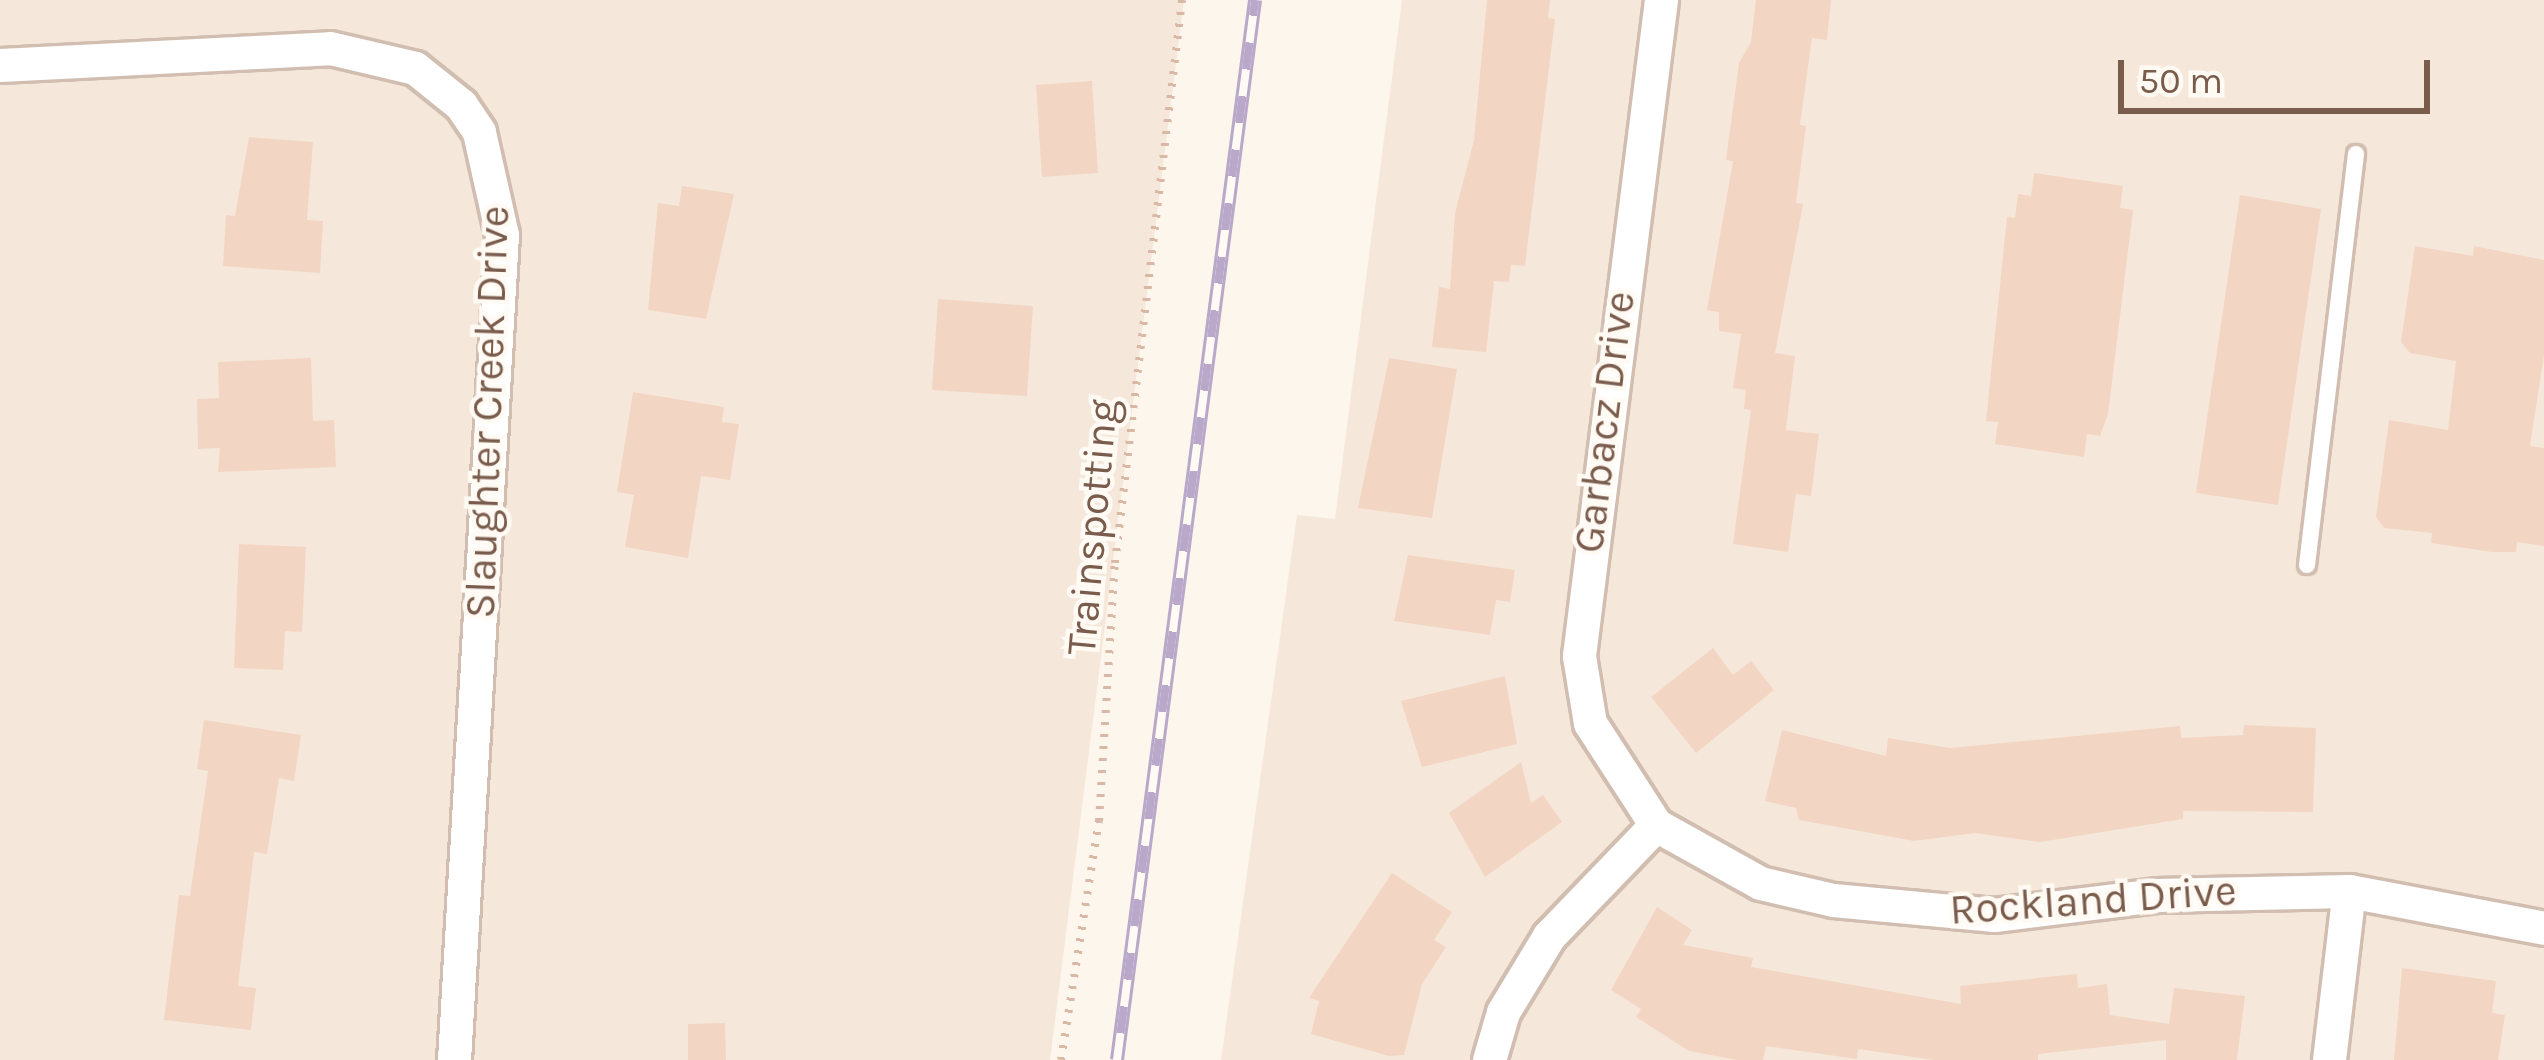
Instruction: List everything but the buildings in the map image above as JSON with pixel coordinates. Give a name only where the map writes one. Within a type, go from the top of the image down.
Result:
[{"type":"street","name":"Garbacz Drive","points":[[1656,824],[1590,722],[1579,656],[1661,0]]},
{"type":"street","name":"Slaughter Creek Drive","points":[[0,64],[330,48],[415,68],[461,105],[479,132],[502,235],[454,1060]]},
{"type":"street","name":"Rockland Drive","points":[[1656,824],[1760,883],[1948,913],[2048,911],[2194,892],[2349,891],[2544,928]]},
{"type":"street","points":[[1489,1060],[1503,1012],[1550,936],[1656,824]]},
{"type":"street","points":[[2329,1060],[2349,891]]},
{"type":"lane","points":[[2307,566],[2356,154]]},
{"type":"path","name":"Trainspotting","points":[[1061,1060],[1099,821],[1115,563],[1182,0]]},
{"type":"shaded area","points":[[0,0],[1184,0],[1050,1060],[0,1060]]},
{"type":"shaded area","points":[[1402,0],[2544,0],[2544,1060],[1221,1060],[1297,515],[1335,519]]},
{"type":"railway","points":[[1117,1060],[1255,0]]}]
